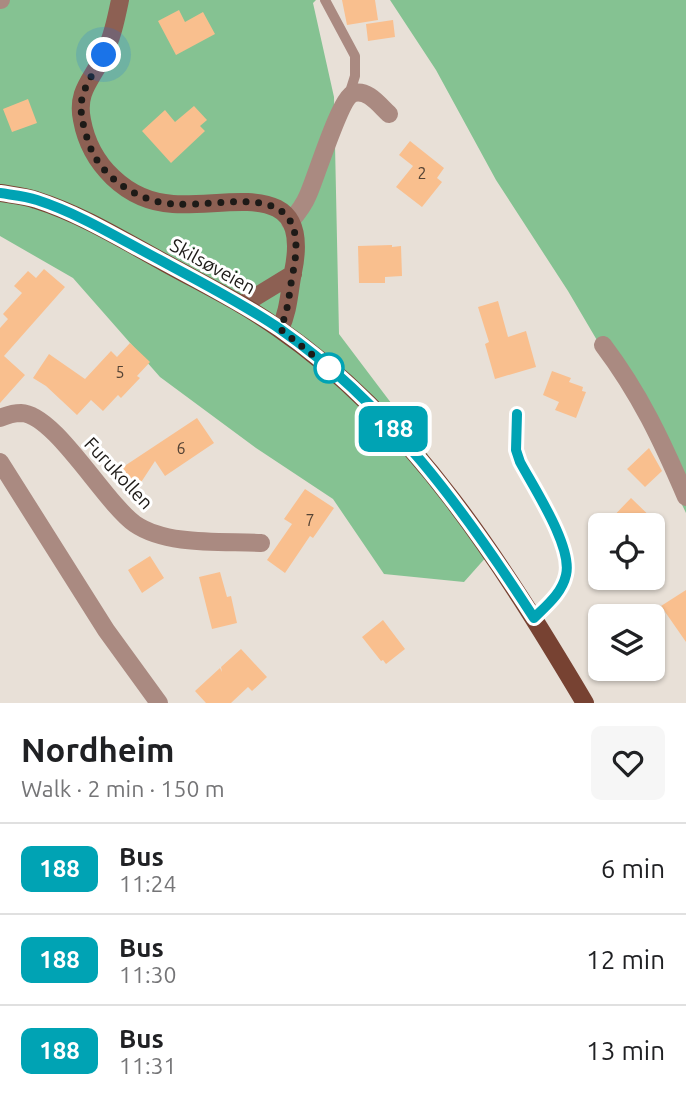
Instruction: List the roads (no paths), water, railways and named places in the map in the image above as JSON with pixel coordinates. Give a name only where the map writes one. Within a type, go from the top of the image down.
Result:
[{"type":"main road","points":[[120,0],[104,55],[80,95],[82,119],[90,148],[99,163],[115,180],[150,199],[173,204],[234,200],[268,204],[280,211],[290,222],[298,242],[286,316],[280,329]]},
{"type":"main road","name":"Skilsøveien","points":[[0,193],[36,199],[93,224],[242,305],[280,329],[329,368],[383,417],[483,540],[585,703]]},
{"type":"main road","points":[[242,305],[293,274]]},
{"type":"street","points":[[290,222],[308,196],[335,124],[349,96],[356,92],[367,93],[389,114]]},
{"type":"street","points":[[603,345],[629,380],[660,436],[686,497]]},
{"type":"street","name":"Furukollen","points":[[0,418],[22,413],[38,418],[52,430],[105,494],[134,523],[155,534],[176,539],[261,543]]},
{"type":"street","points":[[0,462],[106,630],[159,703]]},
{"type":"lane","points":[[326,0],[355,56],[355,76],[349,96]]},
{"type":"lane","points":[[517,414],[516,450],[520,462],[567,555],[566,575],[562,586],[534,618]]}]
